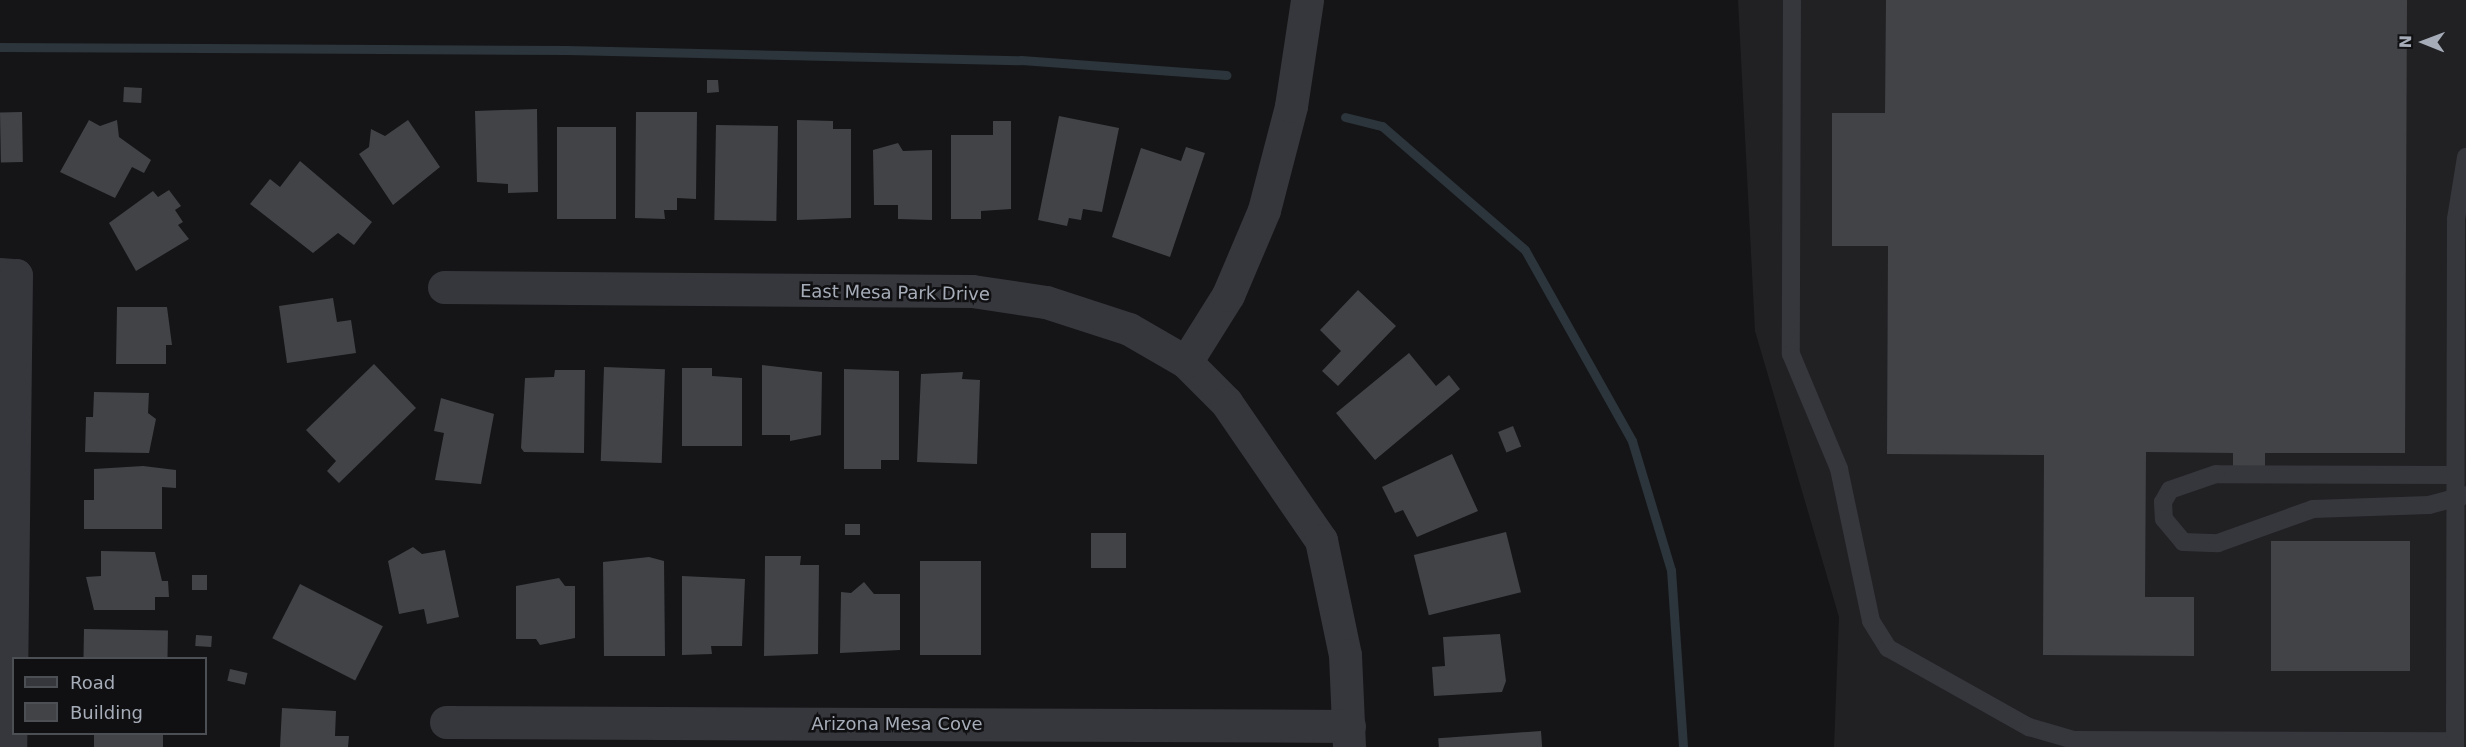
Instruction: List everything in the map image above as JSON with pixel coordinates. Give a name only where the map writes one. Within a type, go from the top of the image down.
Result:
[{"type":"street","points":[[1186,362],[1228,295],[1264,210],[1291,106],[1307,0]]},
{"type":"street","points":[[0,274],[16,274],[10,747]]},
{"type":"street","name":"East Mesa Park Drive","points":[[444,287],[972,291],[1077,312],[1129,329],[1186,362],[1266,455],[1321,540],[1345,655],[1349,736]]},
{"type":"street","name":"Arizona Mesa Cove","points":[[446,722],[1349,736]]},
{"type":"lane","points":[[1792,0],[1790,346],[1839,469],[1871,621],[1888,648],[2052,741],[2455,744],[2461,495],[2456,475],[2456,219],[2466,157]]},
{"type":"lane","points":[[2456,475],[2216,474],[2170,490],[2163,502],[2164,519],[2183,542],[2218,543],[2313,509],[2429,505],[2461,495]]},
{"type":"shaded area","points":[[1738,0],[2466,0],[2466,747],[1834,747],[1839,617],[1755,331]]},
{"type":"building","points":[[1886,0],[2407,0],[2405,453],[2265,453],[2265,482],[2233,481],[2233,453],[2146,452],[2145,597],[2194,597],[2194,656],[2043,655],[2044,455],[1887,454],[1888,246],[1832,246],[1832,113],[1885,113]]},
{"type":"building","points":[[707,80],[718,80],[719,92],[707,93]]},
{"type":"building","points":[[124,87],[142,88],[141,103],[123,102]]},
{"type":"building","points":[[537,109],[538,192],[508,193],[508,184],[477,182],[475,111]]},
{"type":"building","points":[[0,112],[22,112],[23,162],[1,162]]},
{"type":"building","points":[[636,112],[697,112],[696,199],[677,198],[677,210],[664,210],[665,219],[635,218]]},
{"type":"building","points":[[1059,116],[1119,128],[1102,212],[1083,209],[1081,220],[1069,218],[1067,226],[1038,220]]},
{"type":"building","points":[[89,120],[100,126],[117,120],[119,137],[151,160],[144,173],[132,167],[115,198],[60,172]]},
{"type":"building","points":[[408,120],[440,167],[393,205],[359,154],[369,147],[371,129],[385,136]]},
{"type":"building","points":[[797,120],[833,121],[833,129],[851,129],[851,218],[797,220]]},
{"type":"building","points":[[993,121],[1011,121],[1011,209],[981,211],[981,219],[951,219],[951,135],[993,135]]},
{"type":"building","points":[[716,125],[778,126],[776,221],[714,220]]},
{"type":"building","points":[[557,127],[616,127],[616,219],[557,219]]},
{"type":"building","points":[[898,143],[903,151],[932,150],[932,220],[898,219],[898,205],[874,205],[873,150]]},
{"type":"building","points":[[1186,147],[1205,153],[1170,257],[1112,237],[1141,148],[1181,161]]},
{"type":"building","points":[[300,161],[372,222],[354,245],[338,233],[313,253],[250,204],[270,179],[280,187]]},
{"type":"building","points":[[169,190],[181,206],[175,210],[183,222],[178,225],[189,239],[136,271],[109,223],[153,191],[158,197]]},
{"type":"building","points":[[1358,290],[1396,326],[1338,386],[1322,371],[1341,351],[1320,330]]},
{"type":"building","points":[[333,298],[337,322],[351,320],[356,353],[287,363],[279,306]]},
{"type":"building","points":[[117,307],[167,307],[172,345],[166,345],[166,364],[116,364]]},
{"type":"building","points":[[1409,353],[1436,386],[1449,375],[1460,389],[1375,460],[1336,413]]},
{"type":"building","points":[[374,364],[416,408],[339,483],[327,471],[336,461],[306,430]]},
{"type":"building","points":[[762,365],[822,372],[821,435],[790,441],[790,435],[762,435]]},
{"type":"building","points":[[604,367],[665,369],[662,463],[601,461]]},
{"type":"building","points":[[682,368],[712,368],[712,376],[742,378],[742,446],[682,446]]},
{"type":"building","points":[[844,369],[899,371],[899,460],[881,460],[881,469],[844,469]]},
{"type":"building","points":[[555,370],[585,370],[584,453],[524,452],[521,448],[525,378],[554,377]]},
{"type":"building","points":[[963,372],[962,379],[980,380],[977,464],[917,462],[921,374]]},
{"type":"building","points":[[94,392],[149,393],[148,413],[156,419],[149,453],[85,452],[86,417],[93,417]]},
{"type":"building","points":[[441,398],[494,414],[481,484],[435,480],[444,433],[434,431]]},
{"type":"building","points":[[1513,426],[1521,446],[1506,452],[1498,432]]},
{"type":"building","points":[[1452,454],[1478,511],[1417,537],[1403,510],[1395,513],[1382,487]]},
{"type":"building","points":[[143,466],[176,470],[176,488],[162,487],[162,529],[84,529],[84,500],[94,500],[94,469]]},
{"type":"building","points":[[845,524],[860,524],[860,535],[845,535]]},
{"type":"building","points":[[1506,532],[1521,592],[1429,615],[1414,555]]},
{"type":"building","points":[[1091,533],[1126,533],[1126,568],[1091,568]]},
{"type":"building","points":[[2271,541],[2410,541],[2410,671],[2271,671]]},
{"type":"building","points":[[413,547],[422,554],[445,550],[459,617],[427,624],[424,609],[399,614],[388,561]]},
{"type":"building","points":[[101,551],[155,552],[162,581],[168,581],[169,597],[155,597],[155,610],[94,610],[86,577],[101,576]]},
{"type":"building","points":[[765,556],[801,556],[800,565],[819,565],[818,654],[764,656]]},
{"type":"building","points":[[649,557],[664,561],[665,656],[604,656],[603,562]]},
{"type":"building","points":[[920,561],[981,561],[981,655],[920,655]]},
{"type":"building","points":[[192,575],[207,575],[207,590],[192,590]]},
{"type":"building","points":[[682,576],[745,579],[742,646],[711,646],[712,654],[682,655]]},
{"type":"building","points":[[559,578],[565,586],[575,586],[575,638],[540,645],[536,639],[516,639],[516,586]]},
{"type":"building","points":[[864,582],[874,594],[900,594],[900,650],[840,653],[841,592],[851,593]]},
{"type":"building","points":[[300,584],[383,626],[355,681],[272,638]]},
{"type":"building","points":[[84,629],[168,630],[168,657],[84,657]]},
{"type":"building","points":[[1500,634],[1506,681],[1502,692],[1434,696],[1432,667],[1445,666],[1443,637]]},
{"type":"building","points":[[196,635],[212,636],[211,647],[195,646]]},
{"type":"building","points":[[230,669],[248,673],[245,685],[227,681]]},
{"type":"building","points":[[282,708],[336,711],[335,736],[349,736],[348,747],[280,747]]},
{"type":"building","points":[[1541,731],[1542,747],[1439,747],[1438,738]]},
{"type":"building","points":[[94,735],[163,735],[163,747],[94,747]]},
{"type":"waterway","points":[[0,47],[567,50],[1021,60],[1226,75]]},
{"type":"waterway","points":[[1345,117],[1382,126],[1525,250],[1632,441],[1671,570],[1683,747]]}]
